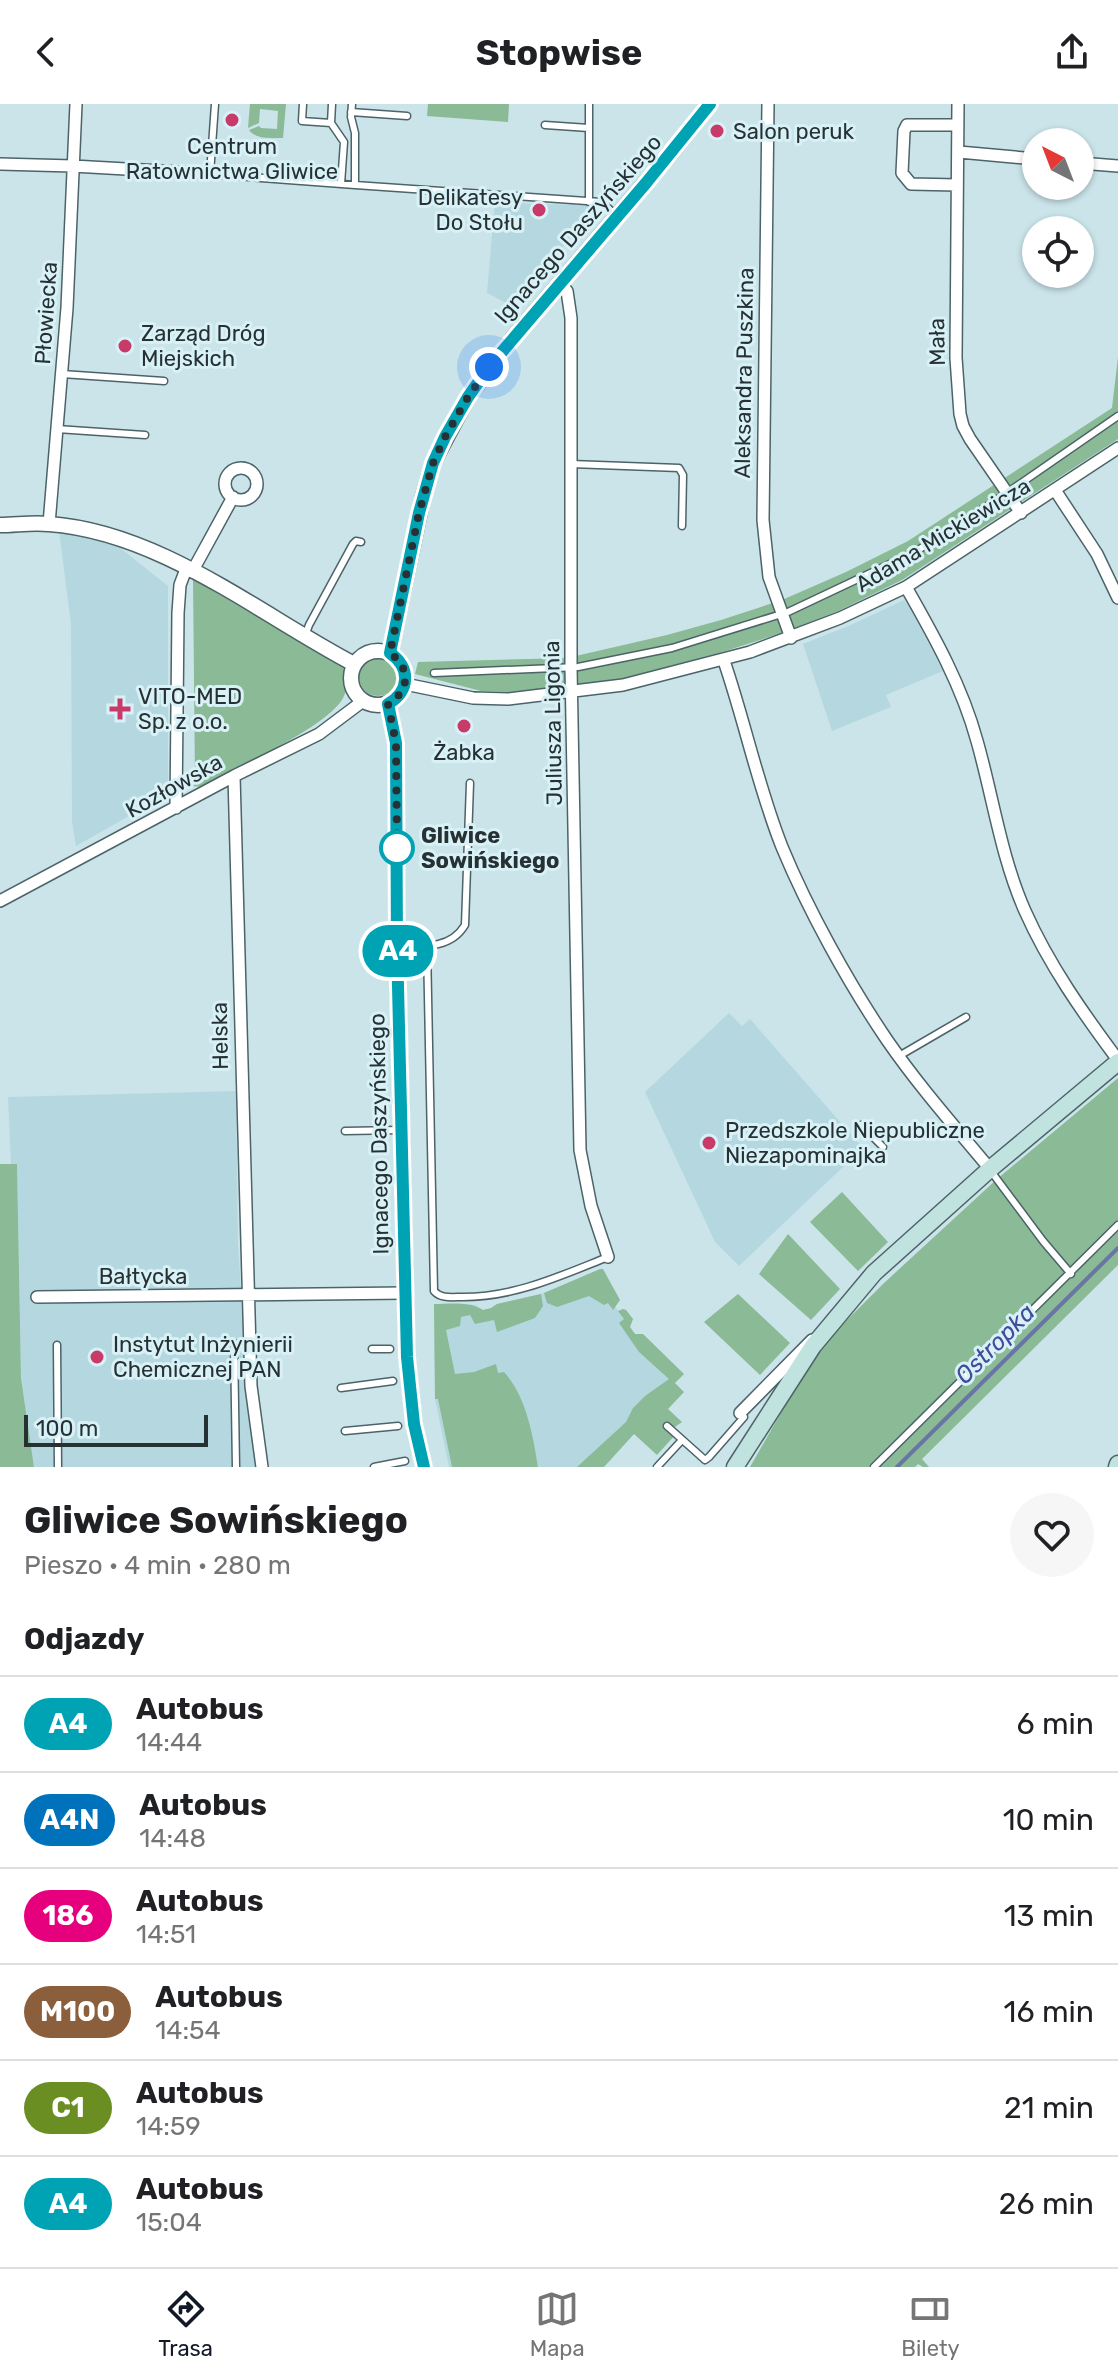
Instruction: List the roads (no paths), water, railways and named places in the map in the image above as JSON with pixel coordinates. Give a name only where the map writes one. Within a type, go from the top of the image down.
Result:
[{"type":"main road","points":[[735,1467],[799,1366],[874,1273],[990,1169],[1118,1061]]},
{"type":"street","name":"Płowiecka","points":[[49,524],[62,374],[76,104]]},
{"type":"street","name":"Ignacego Daszyńskiego","points":[[390,653],[433,463],[468,397],[489,367],[710,104]]},
{"type":"street","name":"Aleksandra Puszkina","points":[[768,104],[763,520],[769,577],[791,638]]},
{"type":"street","name":"Mała","points":[[958,104],[956,358],[960,414],[970,439],[1021,513]]},
{"type":"street","points":[[957,185],[911,184],[902,173],[905,127],[910,124],[958,125]]},
{"type":"street","points":[[959,152],[1022,158]]},
{"type":"street","points":[[0,164],[196,173]]},
{"type":"street","points":[[1094,164],[1118,166]]},
{"type":"street","name":"Juliusza Ligonia","points":[[560,283],[567,291],[571,318],[571,668],[580,1150],[591,1206],[608,1257]]},
{"type":"street","name":"Adama Mickiewicza","points":[[405,684],[473,698],[508,699],[623,685],[724,661],[791,638],[906,587],[1118,448]]},
{"type":"street","points":[[1055,490],[1097,554],[1118,598]]},
{"type":"street","points":[[176,808],[180,585],[233,497]]},
{"type":"street","points":[[0,525],[49,524],[120,539],[189,570],[354,664]]},
{"type":"street","points":[[906,587],[946,661],[969,714],[1001,838],[1025,910],[1057,971],[1118,1061]]},
{"type":"street","points":[[368,652],[390,653],[403,666],[405,684],[396,699],[388,704],[379,706],[363,701],[352,687],[354,664],[368,652]]},
{"type":"street","points":[[724,661],[783,849],[842,966],[899,1056],[990,1169]]},
{"type":"street","name":"Kozłowska","points":[[0,901],[319,734],[363,701]]},
{"type":"street","name":"Ignacego Daszyńskiego","points":[[388,704],[396,743],[397,945],[407,1357],[414,1424],[424,1467]]},
{"type":"street","name":"Helska","points":[[234,776],[248,1295]]},
{"type":"street","name":"Bałtycka","points":[[37,1297],[405,1293]]},
{"type":"street","points":[[248,1295],[251,1386],[262,1467]]},
{"type":"street","points":[[742,1415],[800,1350],[828,1327]]},
{"type":"lane","points":[[210,174],[215,104]]},
{"type":"lane","points":[[303,104],[302,121],[331,123]]},
{"type":"lane","points":[[332,104],[331,123],[344,142],[341,184]]},
{"type":"lane","points":[[589,104],[589,202]]},
{"type":"lane","points":[[355,185],[352,108],[407,116]]},
{"type":"lane","points":[[545,125],[589,128]]},
{"type":"lane","points":[[196,173],[601,202],[618,216]]},
{"type":"lane","points":[[62,374],[164,381]]},
{"type":"lane","points":[[434,673],[571,668],[672,648],[782,614],[915,552],[1118,416]]},
{"type":"lane","points":[[57,429],[145,435]]},
{"type":"lane","points":[[571,464],[679,468],[683,475],[682,526]]},
{"type":"lane","points":[[305,636],[353,544],[361,542]]},
{"type":"lane","points":[[397,945],[427,947],[460,934],[467,920],[470,783]]},
{"type":"lane","points":[[427,947],[434,1291],[442,1297],[481,1297],[523,1290],[608,1257]]},
{"type":"lane","points":[[899,1056],[966,1017]]},
{"type":"lane","points":[[861,1125],[883,1147]]},
{"type":"lane","points":[[345,1131],[401,1130]]},
{"type":"lane","points":[[990,1169],[1071,1274]]},
{"type":"lane","points":[[874,1467],[1118,1225]]},
{"type":"lane","points":[[234,1343],[236,1467]]},
{"type":"lane","points":[[57,1345],[58,1467]]},
{"type":"lane","points":[[372,1349],[390,1349]]},
{"type":"lane","points":[[341,1388],[393,1381]]},
{"type":"lane","points":[[667,1426],[705,1460],[742,1415]]},
{"type":"lane","points":[[345,1431],[398,1426]]},
{"type":"lane","points":[[657,1467],[682,1440]]},
{"type":"lane","points":[[374,1467],[405,1461]]},
{"type":"waterway","name":"Ostropka","points":[[897,1467],[1118,1248]]},
{"type":"place","name":"Centrum Ratownictwa Gliwice","points":[[232,120]]},
{"type":"place","name":"Salon peruk","points":[[717,131]]},
{"type":"place","name":"Delikatesy Do Stołu","points":[[539,210]]},
{"type":"place","name":"Zarząd Dróg Miejskich","points":[[125,346]]},
{"type":"place","name":"VITO-MED Sp. z o.o.","points":[[120,709]]},
{"type":"place","name":"Żabka","points":[[464,726]]},
{"type":"place","name":"Gliwice Sowińskiego","points":[[397,848]]},
{"type":"place","name":"Przedszkole Niepubliczne Niezapominajka","points":[[709,1143]]},
{"type":"place","name":"Instytut Inżynierii Chemicznej PAN","points":[[97,1357]]}]
